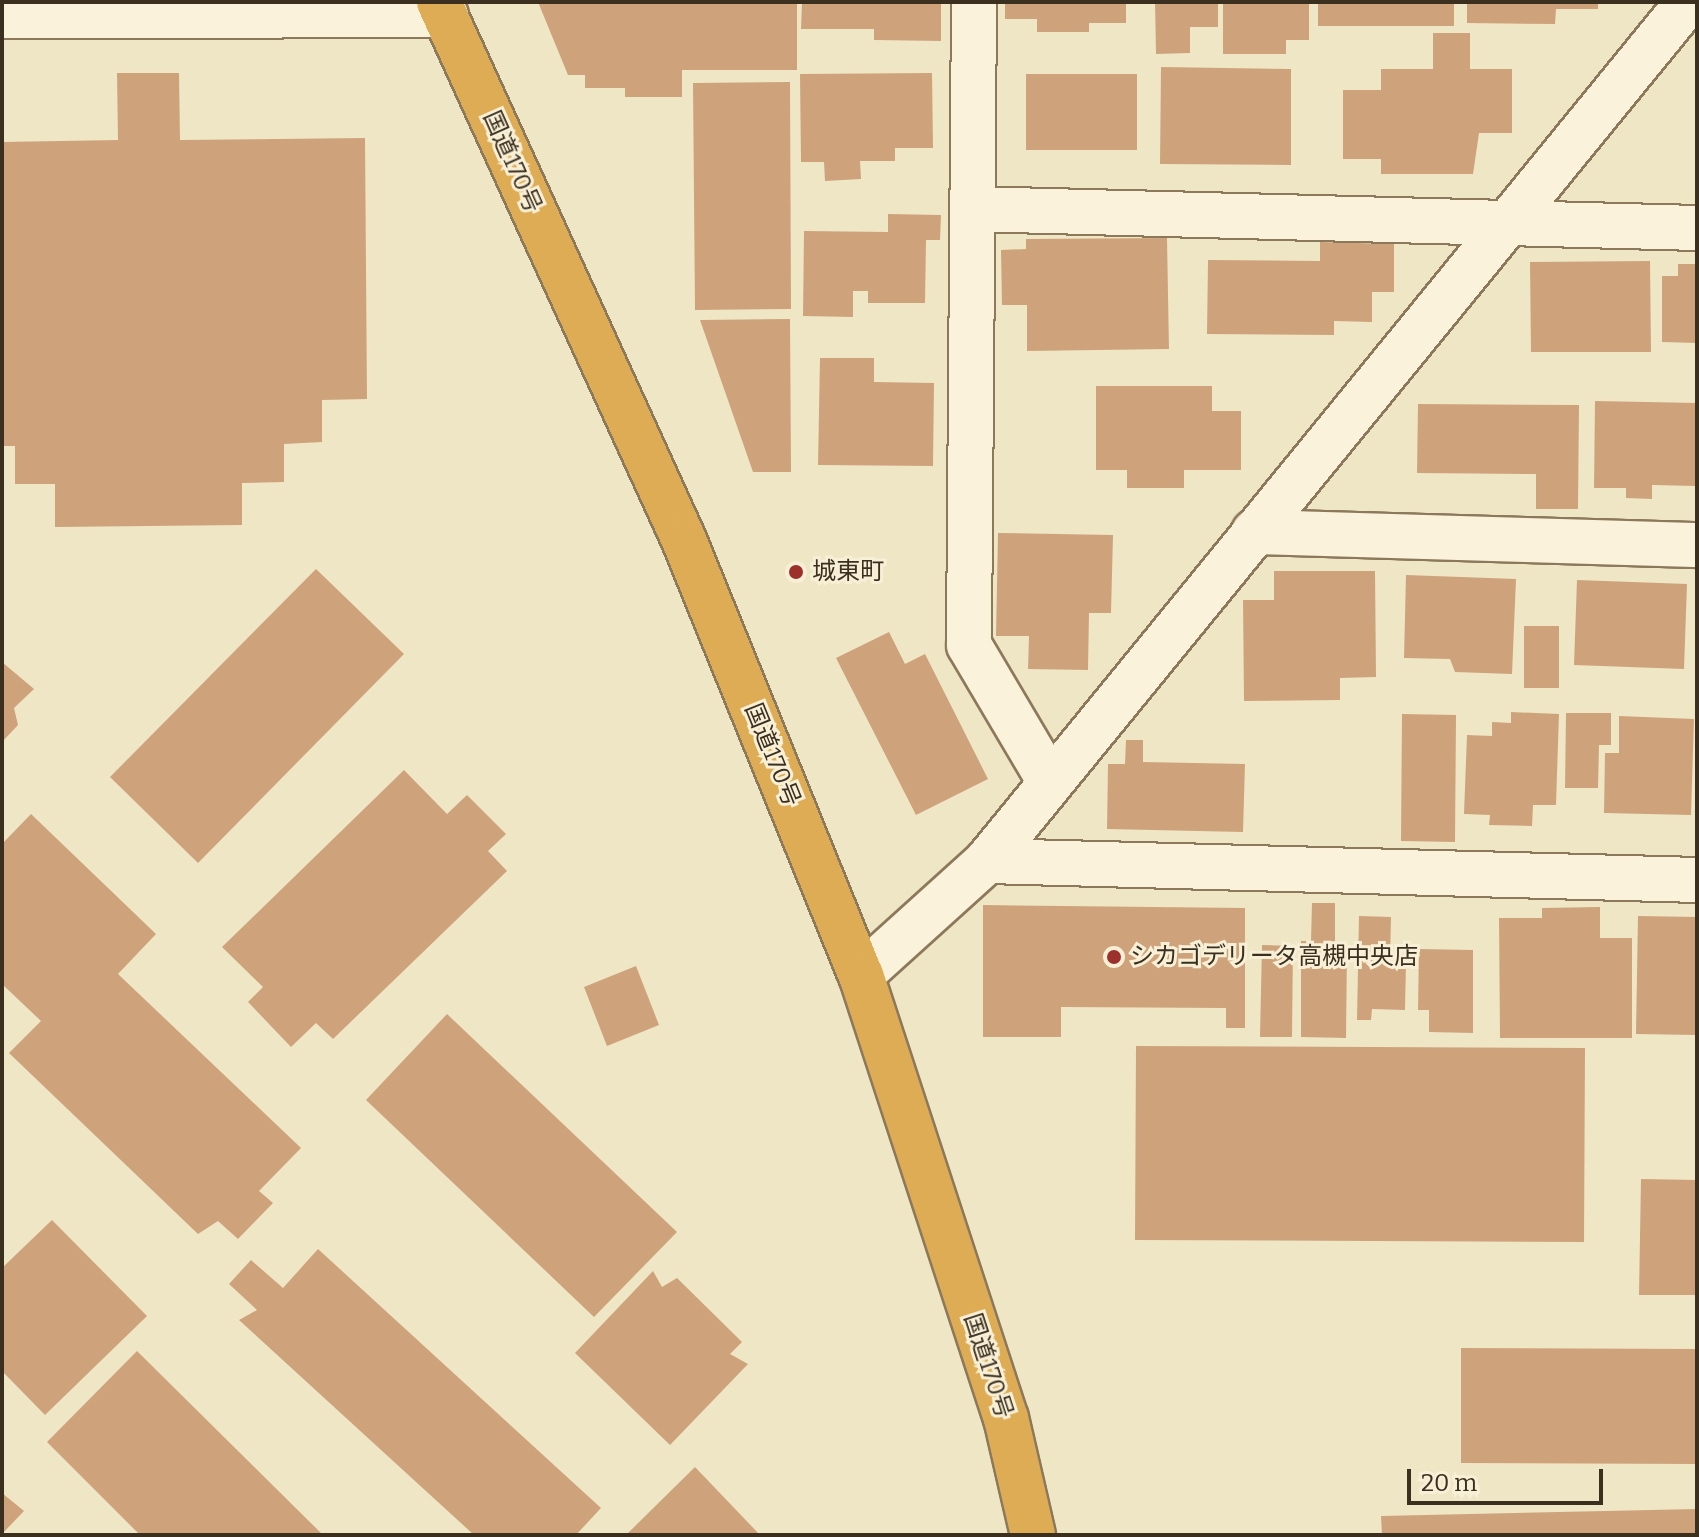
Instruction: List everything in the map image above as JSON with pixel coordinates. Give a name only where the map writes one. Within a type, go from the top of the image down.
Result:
[{"type":"highway","name":"国道170号","points":[[442,9],[684,540],[861,975],[1006,1418],[1033,1535]]},
{"type":"street","points":[[974,2],[969,645],[1050,782]]},
{"type":"street","points":[[861,975],[987,861],[1688,2]]},
{"type":"street","points":[[2,16],[46,9],[442,9]]},
{"type":"street","points":[[972,209],[1697,228]]},
{"type":"street","points":[[1254,532],[1697,545]]},
{"type":"street","points":[[987,861],[1697,880]]},
{"type":"building","points":[[538,2],[797,2],[797,70],[682,70],[682,97],[625,97],[625,88],[585,88],[585,75],[568,75]]},
{"type":"building","points":[[802,2],[941,2],[941,41],[874,40],[874,29],[801,29]]},
{"type":"building","points":[[1005,2],[1126,2],[1126,23],[1089,23],[1089,32],[1037,32],[1037,19],[1005,19]]},
{"type":"building","points":[[1155,2],[1218,2],[1218,27],[1190,27],[1190,53],[1156,54]]},
{"type":"building","points":[[1223,2],[1309,2],[1309,40],[1286,40],[1286,54],[1223,54]]},
{"type":"building","points":[[1318,2],[1454,2],[1454,26],[1318,26]]},
{"type":"building","points":[[1467,2],[1598,2],[1598,9],[1556,9],[1555,24],[1467,23]]},
{"type":"building","points":[[1433,33],[1470,33],[1470,69],[1512,69],[1512,133],[1479,133],[1473,174],[1381,174],[1381,159],[1343,159],[1343,90],[1381,90],[1381,69],[1433,69]]},
{"type":"building","points":[[1161,67],[1291,69],[1291,165],[1160,164]]},
{"type":"building","points":[[117,73],[179,73],[180,140],[365,138],[367,399],[322,400],[322,442],[284,444],[284,482],[242,483],[242,525],[55,527],[55,484],[15,484],[15,446],[2,446],[2,142],[118,140]]},
{"type":"building","points":[[932,73],[933,148],[895,148],[895,161],[860,161],[861,179],[825,181],[824,162],[801,162],[800,74]]},
{"type":"building","points":[[1026,74],[1137,74],[1137,150],[1026,150]]},
{"type":"building","points":[[790,82],[791,309],[695,310],[693,83]]},
{"type":"building","points":[[888,214],[941,215],[940,240],[926,240],[925,303],[868,303],[868,291],[853,291],[853,317],[803,316],[804,231],[888,232]]},
{"type":"building","points":[[1167,238],[1169,349],[1027,351],[1027,305],[1002,305],[1001,250],[1026,249],[1026,239]]},
{"type":"building","points":[[1320,242],[1394,244],[1394,292],[1372,292],[1372,322],[1334,321],[1334,335],[1207,334],[1208,260],[1320,261]]},
{"type":"building","points":[[1650,261],[1651,352],[1531,352],[1530,262]]},
{"type":"building","points":[[1678,264],[1697,264],[1697,343],[1662,342],[1662,276],[1678,276]]},
{"type":"building","points":[[790,319],[791,472],[753,472],[700,320]]},
{"type":"building","points":[[820,358],[874,358],[874,382],[934,383],[933,466],[818,465]]},
{"type":"building","points":[[1096,386],[1212,386],[1212,411],[1241,411],[1241,470],[1184,470],[1184,488],[1127,488],[1127,470],[1096,470]]},
{"type":"building","points":[[1595,401],[1697,403],[1696,486],[1652,485],[1652,499],[1626,498],[1626,488],[1594,488]]},
{"type":"building","points":[[1418,404],[1579,405],[1578,509],[1536,509],[1536,474],[1417,473]]},
{"type":"building","points":[[998,533],[1113,535],[1111,613],[1089,613],[1088,670],[1028,669],[1029,636],[996,636]]},
{"type":"building","points":[[316,569],[404,654],[198,863],[110,777]]},
{"type":"building","points":[[1274,571],[1375,571],[1376,677],[1340,678],[1340,700],[1244,701],[1243,600],[1274,600]]},
{"type":"building","points":[[1406,575],[1516,579],[1512,674],[1455,672],[1450,659],[1404,658]]},
{"type":"building","points":[[1577,580],[1687,584],[1684,669],[1574,665]]},
{"type":"building","points":[[1524,626],[1559,626],[1559,688],[1524,688]]},
{"type":"building","points":[[889,632],[905,664],[925,654],[988,779],[916,815],[836,658]]},
{"type":"building","points":[[2,662],[34,689],[14,708],[18,725],[2,742]]},
{"type":"building","points":[[1511,712],[1559,714],[1556,805],[1533,805],[1532,826],[1489,825],[1490,815],[1464,814],[1467,735],[1492,736],[1492,722],[1511,723]]},
{"type":"building","points":[[1566,713],[1611,713],[1611,745],[1599,745],[1598,788],[1565,788]]},
{"type":"building","points":[[1402,714],[1456,715],[1455,842],[1401,841]]},
{"type":"building","points":[[1619,716],[1694,719],[1691,815],[1604,813],[1605,753],[1619,753]]},
{"type":"building","points":[[1126,740],[1143,740],[1143,762],[1245,764],[1243,832],[1107,829],[1108,764],[1125,764]]},
{"type":"building","points":[[404,770],[447,814],[467,795],[506,834],[488,851],[507,871],[333,1039],[316,1023],[291,1047],[248,1002],[263,987],[222,947]]},
{"type":"building","points":[[31,814],[156,934],[118,974],[301,1148],[259,1191],[273,1203],[238,1239],[218,1221],[198,1234],[9,1053],[41,1021],[2,984],[2,844]]},
{"type":"building","points":[[1312,903],[1335,903],[1335,948],[1347,948],[1346,1038],[1301,1037],[1301,941],[1311,941]]},
{"type":"building","name":"シカゴデリータ高槻中央店","points":[[983,905],[1245,908],[1245,1028],[1226,1028],[1226,1008],[1061,1007],[1061,1037],[983,1037]]},
{"type":"building","points":[[1600,907],[1600,938],[1632,938],[1632,1038],[1500,1038],[1499,918],[1542,918],[1542,908]]},
{"type":"building","points":[[1359,916],[1391,917],[1390,962],[1406,962],[1405,1010],[1372,1009],[1371,1020],[1357,1020]]},
{"type":"building","points":[[1638,916],[1697,917],[1697,1035],[1636,1034]]},
{"type":"building","points":[[1262,945],[1293,946],[1292,1037],[1260,1037]]},
{"type":"building","points":[[1419,949],[1473,950],[1473,1033],[1429,1032],[1429,1010],[1418,1010]]},
{"type":"building","points":[[636,966],[659,1025],[607,1046],[584,987]]},
{"type":"building","points":[[447,1014],[677,1232],[594,1317],[366,1100]]},
{"type":"building","points":[[1136,1046],[1585,1048],[1584,1242],[1135,1240]]},
{"type":"building","points":[[1641,1179],[1697,1180],[1697,1295],[1639,1295]]},
{"type":"building","points":[[52,1220],[147,1316],[45,1415],[2,1371],[2,1268]]},
{"type":"building","points":[[318,1249],[601,1508],[576,1535],[474,1535],[239,1320],[257,1310],[229,1284],[251,1260],[283,1288]]},
{"type":"building","points":[[653,1271],[662,1287],[677,1278],[742,1342],[730,1354],[748,1364],[670,1445],[575,1353]]},
{"type":"building","points":[[1461,1348],[1697,1349],[1697,1464],[1461,1463]]},
{"type":"building","points":[[137,1351],[323,1535],[140,1535],[47,1442]]},
{"type":"building","points":[[695,1467],[760,1535],[628,1533]]},
{"type":"building","points":[[2,1493],[24,1511],[2,1534]]},
{"type":"building","points":[[1697,1509],[1697,1535],[1382,1535],[1381,1516]]},
{"type":"place","name":"城東町","points":[[796,572]]},
{"type":"place","name":"シカゴデリータ高槻中央店","points":[[1114,957]]}]
